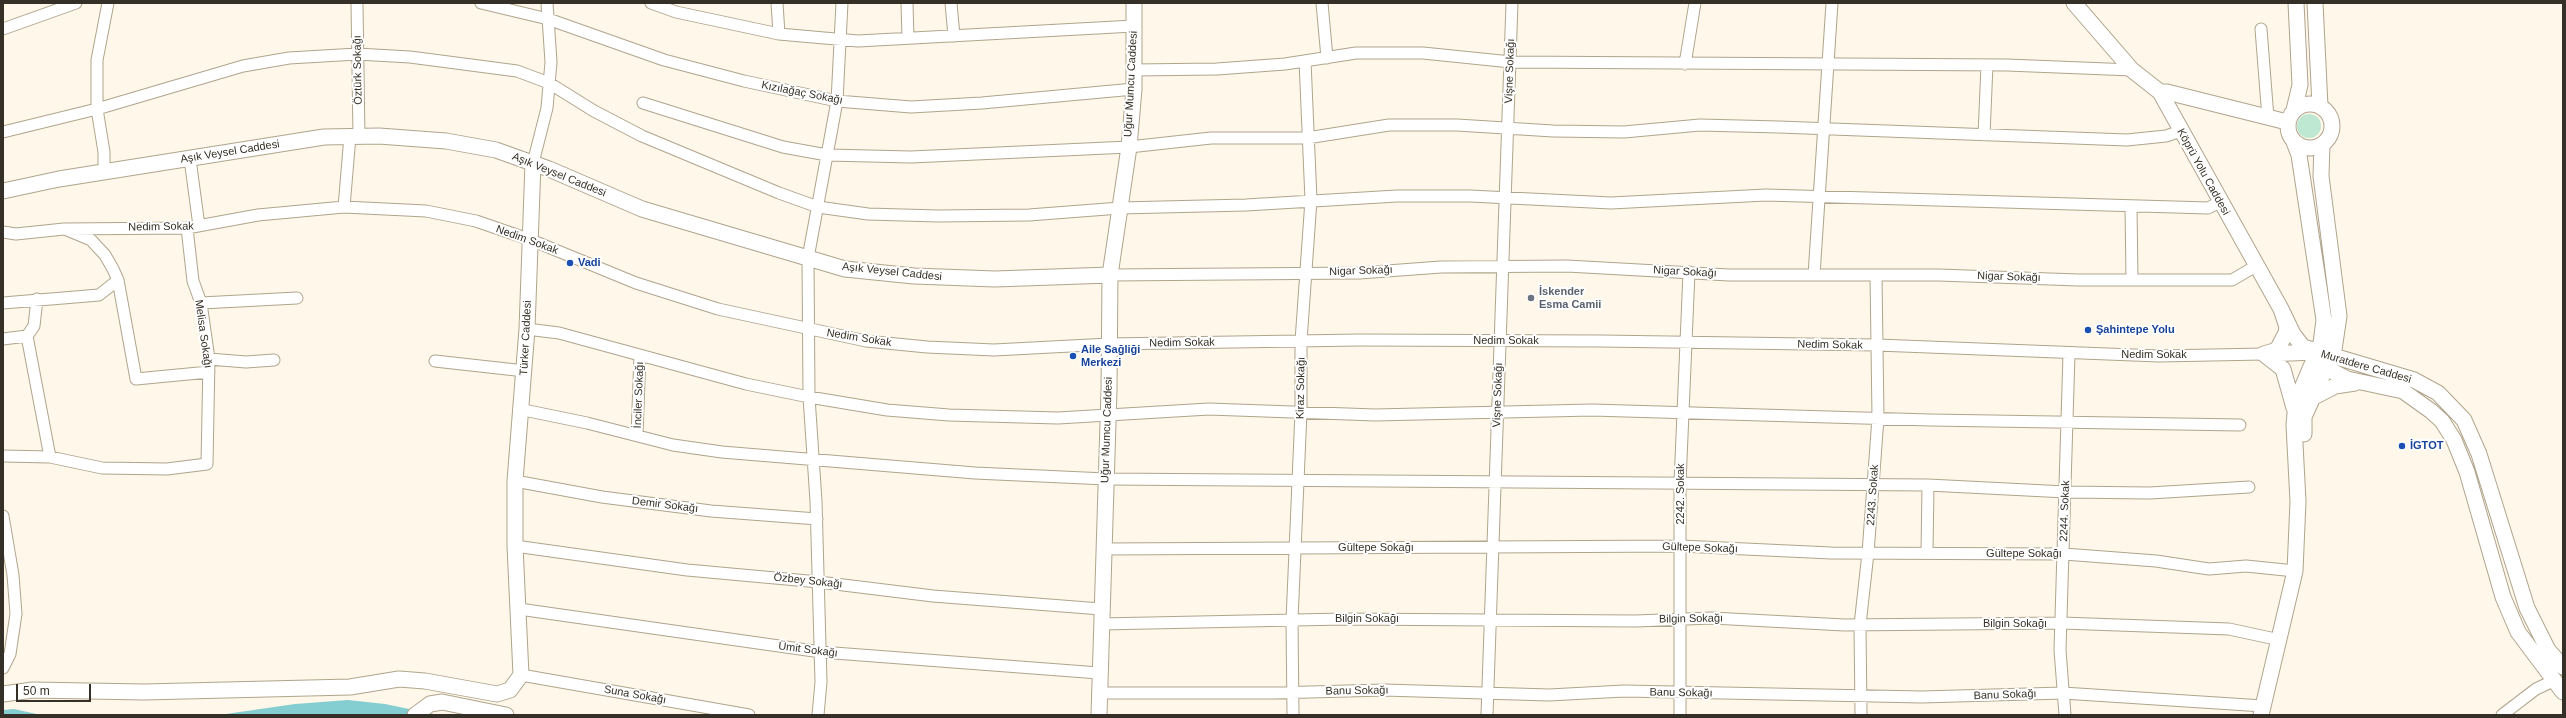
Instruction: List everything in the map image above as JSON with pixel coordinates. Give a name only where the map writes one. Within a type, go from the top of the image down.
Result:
[{"type":"street","points":[[3,29],[76,3]]},
{"type":"street","points":[[104,172],[104,152],[97,109],[97,60],[108,3]]},
{"type":"street","name":"Öztürk Sokağı","points":[[344,207],[354,136],[357,54],[356,3]]},
{"type":"street","name":"Kızılağaç Sokağı","points":[[481,3],[548,19],[664,60],[744,81],[837,101],[911,107],[982,103],[1134,89]]},
{"type":"street","name":"Türker Caddesi","points":[[521,674],[515,546],[515,481],[519,409],[525,371],[533,163],[547,108],[551,62],[548,3]]},
{"type":"street","points":[[651,3],[676,12],[778,34],[858,41],[1134,26]]},
{"type":"street","points":[[777,3],[778,34]]},
{"type":"street","points":[[818,715],[821,682],[819,582],[817,519],[809,397],[807,328],[808,258],[837,101],[842,40],[842,3]]},
{"type":"street","points":[[907,3],[908,38]]},
{"type":"street","points":[[951,3],[954,36]]},
{"type":"street","name":"Uğur Mumcu Caddesi","points":[[1099,715],[1098,693],[1108,416],[1110,275],[1128,147],[1134,89],[1134,3]]},
{"type":"street","points":[[1322,3],[1327,58]]},
{"type":"street","name":"Vişne Sokağı","points":[[1487,715],[1512,3]]},
{"type":"street","points":[[1685,64],[1695,3]]},
{"type":"street","points":[[1814,275],[1832,3]]},
{"type":"street","name":"Köprü Yolu Caddesi","points":[[2074,3],[2132,70],[2160,92],[2281,309],[2287,327],[2286,333],[2276,350],[2264,354]]},
{"type":"street","points":[[2295,414],[2301,386],[2323,336],[2324,320],[2299,155],[2294,142],[2290,137],[2291,116],[2300,85],[2296,3]]},
{"type":"street","points":[[2315,3],[2320,106]]},
{"type":"street","points":[[2261,29],[2268,118]]},
{"type":"street","points":[[1134,70],[1217,69],[1305,61],[1356,53],[1423,53],[1510,62],[1987,65],[2132,70]]},
{"type":"street","points":[[3,132],[97,109],[243,66],[289,58],[357,54],[468,63],[517,71],[549,83],[594,111],[642,136],[779,193],[818,207],[868,214],[938,216],[1029,215],[1120,208],[1246,205],[1397,196],[1506,198],[1611,204],[1766,194],[2208,208],[2220,202]]},
{"type":"street","name":"Kiraz Sokağı","points":[[1293,715],[1294,693],[1292,620],[1301,412],[1301,341],[1308,273],[1311,200],[1307,138],[1305,61]]},
{"type":"street","points":[[1984,135],[1987,65]]},
{"type":"street","points":[[2160,92],[2167,92],[2268,118],[2291,116],[2308,104],[2320,106],[2327,112],[2332,126],[2328,139],[2322,145],[2308,148],[2294,142]]},
{"type":"street","points":[[643,103],[783,146],[827,156],[911,157],[1128,147],[1211,138],[1307,138],[1389,125],[1457,124],[1508,128],[1624,132],[1700,126],[2127,140],[2166,136],[2181,131]]},
{"type":"street","name":"Aşık Veysel Caddesi","points":[[3,191],[104,172],[324,137],[354,136],[446,141],[496,150],[533,163],[642,209],[845,269],[914,276],[995,279],[1110,275]]},
{"type":"street","points":[[2322,145],[2321,176],[2339,316],[2344,344],[2358,363]]},
{"type":"street","points":[[190,159],[199,226]]},
{"type":"street","points":[[2132,206],[2132,279]]},
{"type":"street","name":"Nedim Sokak","points":[[3,232],[16,234],[64,229],[187,228],[258,215],[344,207],[426,211],[476,221],[531,240],[643,286],[718,309],[866,341],[972,349],[994,350],[1109,344],[1301,341],[1500,341],[1877,345],[2069,354],[2159,356],[2264,354]]},
{"type":"street","name":"Melisa Sokağı","points":[[50,457],[102,468],[167,470],[207,464],[209,359],[200,303],[193,281],[187,228]]},
{"type":"street","points":[[64,229],[91,240],[105,255],[118,280],[136,379],[209,372]]},
{"type":"street","name":"Nigar Sokağı","points":[[1110,275],[1308,273],[1567,266],[1689,272],[1814,275],[2232,280],[2256,266]]},
{"type":"street","name":"2242. Sokak","points":[[1680,715],[1679,619],[1681,546],[1681,412],[1689,272]]},
{"type":"street","name":"2243. Sokak","points":[[1861,715],[1859,694],[1860,625],[1874,484],[1878,418],[1876,275]]},
{"type":"street","points":[[3,303],[100,295],[118,280]]},
{"type":"street","points":[[200,303],[297,298]]},
{"type":"street","points":[[3,456],[50,457],[27,336],[34,326],[37,299]]},
{"type":"street","points":[[2281,309],[2300,343],[2316,352]]},
{"type":"street","points":[[2265,712],[2302,572],[2306,482],[2304,417],[2329,362],[2337,335],[2339,316]]},
{"type":"street","points":[[527,329],[559,333],[746,384],[809,397],[887,410],[949,415],[1108,416],[1209,409],[1376,415],[1592,410],[1878,418],[2240,425]]},
{"type":"street","points":[[3,339],[27,336]]},
{"type":"street","points":[[2264,354],[2316,352]]},
{"type":"street","name":"Muratdere Caddesi","points":[[2316,352],[2360,383],[2403,391],[2431,411],[2442,421],[2454,440],[2467,472],[2477,512],[2503,597],[2518,632],[2558,687]]},
{"type":"street","name":"2244. Sokak","points":[[2065,715],[2060,650],[2069,354]]},
{"type":"street","points":[[2264,354],[2283,369],[2295,414],[2298,501],[2295,571],[2265,712]]},
{"type":"street","name":"İnciler Sokağı","points":[[637,436],[640,355]]},
{"type":"street","points":[[209,359],[246,362],[274,360]]},
{"type":"street","points":[[435,362],[525,371]]},
{"type":"street","name":"Muratdere Caddesi","points":[[2329,362],[2358,363],[2414,380],[2438,393],[2464,420],[2479,454],[2515,570],[2538,632],[2548,650],[2563,667]]},
{"type":"street","points":[[2312,398],[2335,386],[2360,383]]},
{"type":"street","points":[[519,409],[673,445],[722,452],[813,458],[975,473],[1106,479],[1874,484],[1928,485],[2066,492],[2150,493],[2249,487]]},
{"type":"street","name":"Demir Sokağı","points":[[515,481],[610,498],[711,511],[817,519]]},
{"type":"street","points":[[1927,553],[1928,485]]},
{"type":"street","points":[[2477,512],[2505,538]]},
{"type":"street","points":[[3,516],[14,575],[16,614],[10,654],[3,668]]},
{"type":"street","name":"Özbey Sokağı","points":[[515,546],[687,570],[819,582],[933,596],[1101,609]]},
{"type":"street","name":"Gültepe Sokağı","points":[[1104,548],[1493,549],[1681,546],[1868,553],[2064,554],[2156,561],[2210,569],[2246,566],[2295,571]]},
{"type":"street","points":[[2489,550],[2515,570]]},
{"type":"street","name":"Ümit Sokağı","points":[[519,609],[820,652],[1099,673]]},
{"type":"street","name":"Bilgin Sokağı","points":[[1101,624],[1292,620],[1720,618],[1860,625],[2062,623],[2229,629],[2280,640]]},
{"type":"street","points":[[3,694],[33,690],[144,692],[350,687],[398,680],[425,682],[497,694],[510,690],[521,674]]},
{"type":"street","name":"Suna Sokağı","points":[[521,674],[749,715]]},
{"type":"street","points":[[2502,715],[2536,689],[2558,687]]},
{"type":"street","name":"Banu Sokağı","points":[[1098,693],[1294,693],[1384,690],[1488,693],[1859,694],[1922,697],[2064,693],[2265,712]]},
{"type":"street","points":[[415,715],[430,704],[442,702],[506,715]]},
{"type":"green space","points":[[2309,114],[2318,117],[2321,126],[2318,135],[2309,138],[2300,135],[2297,126],[2300,117]]},
{"type":"water","points":[[348,700],[385,704],[438,715],[219,715],[295,704]]},
{"type":"water","points":[[14,709],[41,715],[3,715],[3,710]]},
{"type":"place","name":"Vadi","points":[[570,263]]},
{"type":"place","name":"İskender Esma Camii","points":[[1531,298]]},
{"type":"place","name":"Şahintepe Yolu","points":[[2088,330]]},
{"type":"place","name":"Aile Sağliği Merkezi","points":[[1073,356]]},
{"type":"place","name":"İGTOT","points":[[2402,446]]}]
